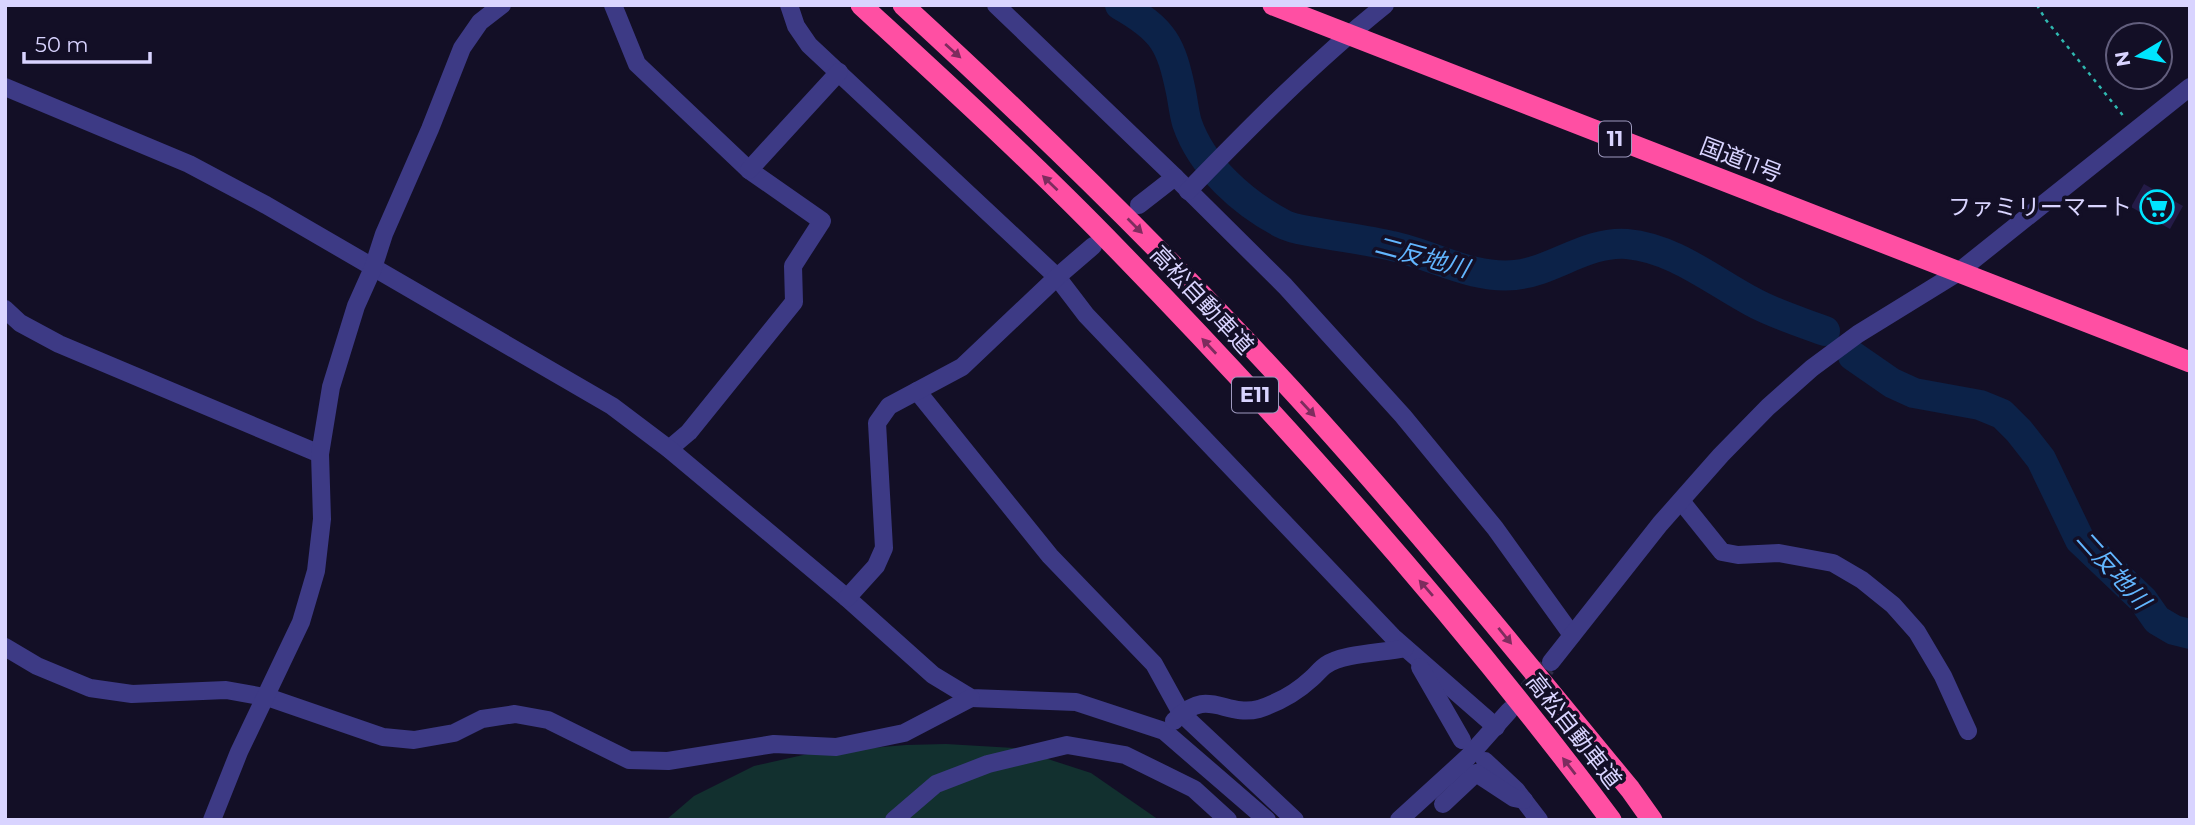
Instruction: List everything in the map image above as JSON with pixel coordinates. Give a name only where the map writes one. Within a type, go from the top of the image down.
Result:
[{"type":"highway","name":"高松自動車道","points":[[861,5],[978,113],[1118,250],[1297,440],[1454,620],[1611,820]]},
{"type":"highway","name":"高松自動車道","points":[[903,5],[999,93],[1139,230],[1317,419],[1477,603],[1630,789],[1652,820]]},
{"type":"highway","name":"国道11号","points":[[1273,5],[2190,362]]},
{"type":"street","points":[[212,820],[239,752],[301,622],[316,571],[322,519],[320,454],[331,387],[356,306],[462,48],[480,22],[502,5]]},
{"type":"street","points":[[613,5],[637,64],[749,170],[822,220],[793,266],[794,302],[689,432],[669,449]]},
{"type":"street","points":[[789,5],[802,37],[1057,277],[1086,315],[1408,650],[1496,727]]},
{"type":"street","points":[[996,5],[1285,286],[1403,416],[1495,528],[1572,635]]},
{"type":"street","points":[[1188,191],[1263,113],[1349,34],[1385,5]]},
{"type":"street","points":[[749,170],[839,72]]},
{"type":"street","points":[[5,87],[189,164],[266,205],[612,406],[669,449],[848,598],[933,675],[971,698],[1076,702],[1164,731],[1267,820]]},
{"type":"street","points":[[1551,662],[1681,501],[1768,407],[1812,368],[1858,334],[1957,273],[2190,87]]},
{"type":"street","points":[[1139,205],[1175,177]]},
{"type":"street","points":[[848,598],[876,566],[884,548],[877,423],[889,405],[962,368],[1093,246]]},
{"type":"street","points":[[5,309],[20,323],[59,344],[320,454]]},
{"type":"street","points":[[917,391],[1050,556],[1154,664],[1181,713],[1295,820]]},
{"type":"street","points":[[1681,501],[1722,552],[1738,555],[1779,552],[1833,563],[1862,580],[1893,605],[1917,632],[1943,676],[1968,731]]},
{"type":"street","points":[[5,647],[37,666],[90,688],[132,694],[226,690],[265,697],[383,737],[414,740],[454,733],[482,719],[515,714],[548,720],[629,760],[668,761],[774,744],[836,747],[904,733],[971,698]]},
{"type":"street","points":[[1164,731],[1186,708],[1198,704],[1257,709],[1290,694],[1309,681],[1325,665],[1336,660],[1408,650]]},
{"type":"street","points":[[1408,650],[1462,740]]},
{"type":"street","points":[[1399,820],[1468,757],[1509,711]]},
{"type":"street","points":[[894,820],[936,784],[988,764],[1067,745],[1125,755],[1194,789],[1228,820]]},
{"type":"street","points":[[1485,761],[1524,800],[1539,820]]},
{"type":"street","points":[[1443,804],[1476,773],[1514,798],[1524,800]]},
{"type":"path","points":[[2037,5],[2046,20],[2136,131]]},
{"type":"green space","points":[[946,744],[1014,748],[1091,773],[1159,820],[666,820],[694,796],[754,766],[812,753]]},
{"type":"building","name":"ファミリーマート","points":[[2144,184],[2183,206],[2170,229],[2131,207]]},
{"type":"waterway","name":"二反地川","points":[[1120,5],[1147,22],[1169,50],[1187,123],[1213,169],[1253,206],[1287,226],[1392,246],[1468,270],[1499,275],[1529,272],[1584,251],[1612,244],[1644,247],[1692,266],[1769,310],[1825,331]]},
{"type":"waterway","name":"二反地川","points":[[1853,356],[1892,383],[1914,393],[1980,405],[2002,414],[2041,459],[2080,540],[2143,600],[2157,620],[2174,630],[2190,634]]},
{"type":"tunnel","points":[[1510,710],[1547,667]]},
{"type":"place","name":"ファミリーマート","points":[[2157,207]]}]
